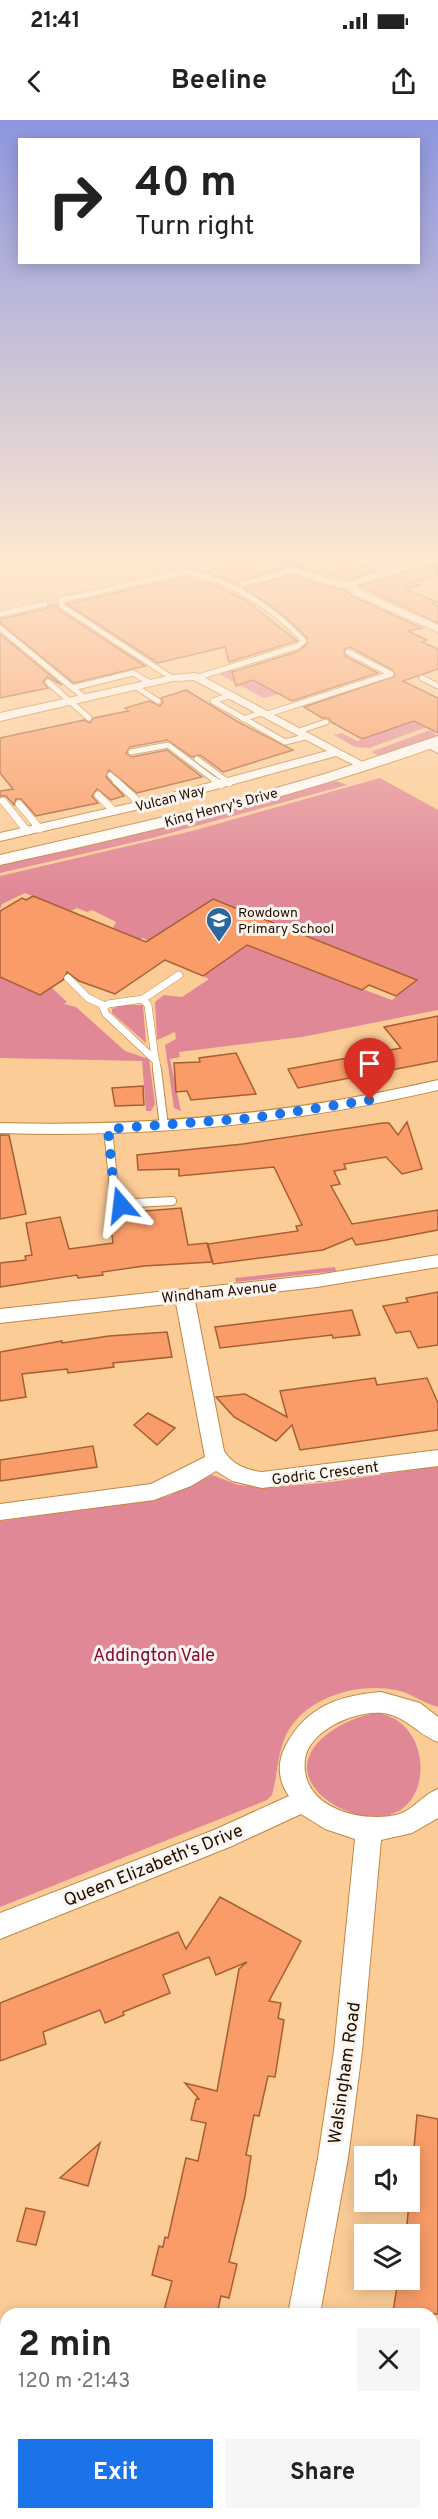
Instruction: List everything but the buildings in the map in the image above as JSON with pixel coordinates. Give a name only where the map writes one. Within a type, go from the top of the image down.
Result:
[{"type":"street","points":[[0,717],[172,678],[199,677],[364,766]]},
{"type":"street","name":"King Henry's Drive","points":[[0,860],[228,805],[435,745]]},
{"type":"street","name":"Vulcan Way","points":[[4,836],[142,805],[338,752]]},
{"type":"street","points":[[4,836],[22,855]]},
{"type":"street","points":[[0,1128],[108,1129],[164,1126],[311,1110],[438,1085]]},
{"type":"street","name":"Windham Avenue","points":[[0,1316],[335,1279],[438,1261]]},
{"type":"street","points":[[0,1512],[154,1492],[183,1480],[217,1460],[184,1295]]},
{"type":"street","name":"Godric Crescent","points":[[217,1460],[231,1472],[262,1480],[438,1458]]},
{"type":"street","points":[[438,1731],[409,1708],[384,1701],[353,1705],[323,1718],[302,1738],[292,1761],[296,1788],[304,1801],[332,1821],[369,1829],[402,1826],[419,1819],[438,1800]]},
{"type":"street","name":"Queen Elizabeth's Drive","points":[[0,1926],[223,1838],[304,1801]]},
{"type":"street","name":"Walsingham Road","points":[[305,2308],[333,2158],[348,2051],[369,1829]]},
{"type":"lane","points":[[49,669],[86,699]]},
{"type":"lane","points":[[158,669],[172,678]]},
{"type":"lane","points":[[199,677],[220,669]]},
{"type":"lane","points":[[243,719],[391,674],[381,669]]},
{"type":"lane","points":[[72,688],[133,673],[150,684]]},
{"type":"lane","points":[[422,678],[438,686]]},
{"type":"lane","points":[[48,682],[89,718]]},
{"type":"lane","points":[[136,687],[158,701]]},
{"type":"lane","points":[[232,694],[213,701],[285,742],[326,722]]},
{"type":"lane","points":[[131,752],[168,745],[225,784]]},
{"type":"lane","points":[[184,750],[225,784]]},
{"type":"lane","points":[[110,776],[142,805]]},
{"type":"lane","points":[[98,795],[114,811]]},
{"type":"lane","points":[[3,801],[33,830]]},
{"type":"lane","points":[[19,804],[33,830]]},
{"type":"lane","points":[[68,978],[88,998],[105,1006],[143,999],[179,975]]},
{"type":"lane","points":[[143,999],[148,1005],[164,1126]]},
{"type":"lane","points":[[105,1006],[106,1014],[155,1058]]},
{"type":"lane","points":[[108,1129],[115,1200],[118,1204],[172,1201]]},
{"type":"green space","points":[[232,669],[279,694],[264,698],[217,673]]},
{"type":"green space","points":[[417,720],[427,727],[369,748],[355,747],[334,735],[342,733],[357,741]]},
{"type":"green space","points":[[430,730],[438,736],[380,756],[371,752]]},
{"type":"green space","name":"Rowdown Primary School","points":[[380,778],[438,810],[438,1010],[302,1037],[179,1052],[180,1057],[170,1059],[181,1111],[174,1108],[165,1045],[176,1039],[175,1032],[157,1040],[155,1002],[164,995],[182,997],[209,979],[203,976],[254,940],[324,975],[392,1000],[416,980],[213,899],[149,941],[143,938],[139,940],[112,930],[116,922],[92,910],[87,912],[77,908],[71,911],[25,893],[2,904],[0,909],[0,876],[192,831]]},
{"type":"green space","points":[[336,781],[347,785],[152,838],[0,873],[0,865],[239,808]]},
{"type":"green space","points":[[0,974],[51,987],[67,1002],[64,1004],[76,1007],[125,1051],[149,1059],[155,1104],[151,1111],[146,1111],[142,1061],[0,1058]]},
{"type":"green space","points":[[121,1005],[143,1005],[146,1043],[112,1013],[112,1009]]},
{"type":"green space","points":[[335,1267],[336,1271],[236,1282],[235,1278]]},
{"type":"green space","name":"Addington Vale","points":[[438,1466],[438,1707],[401,1691],[381,1688],[350,1691],[320,1701],[296,1720],[287,1733],[281,1748],[272,1795],[267,1800],[0,1907],[0,1521],[152,1500],[169,1496],[212,1475],[238,1485],[268,1488],[331,1482]]},
{"type":"green space","points":[[376,1713],[396,1720],[411,1734],[419,1753],[420,1773],[415,1792],[404,1808],[385,1816],[359,1815],[344,1810],[322,1796],[310,1781],[307,1767],[310,1754],[331,1731],[345,1723]]},
{"type":"place","name":"Rowdown Primary School","points":[[219,943]]},
{"type":"route","points":[[121,1205],[115,1200],[108,1129],[253,1118],[370,1100]]}]
